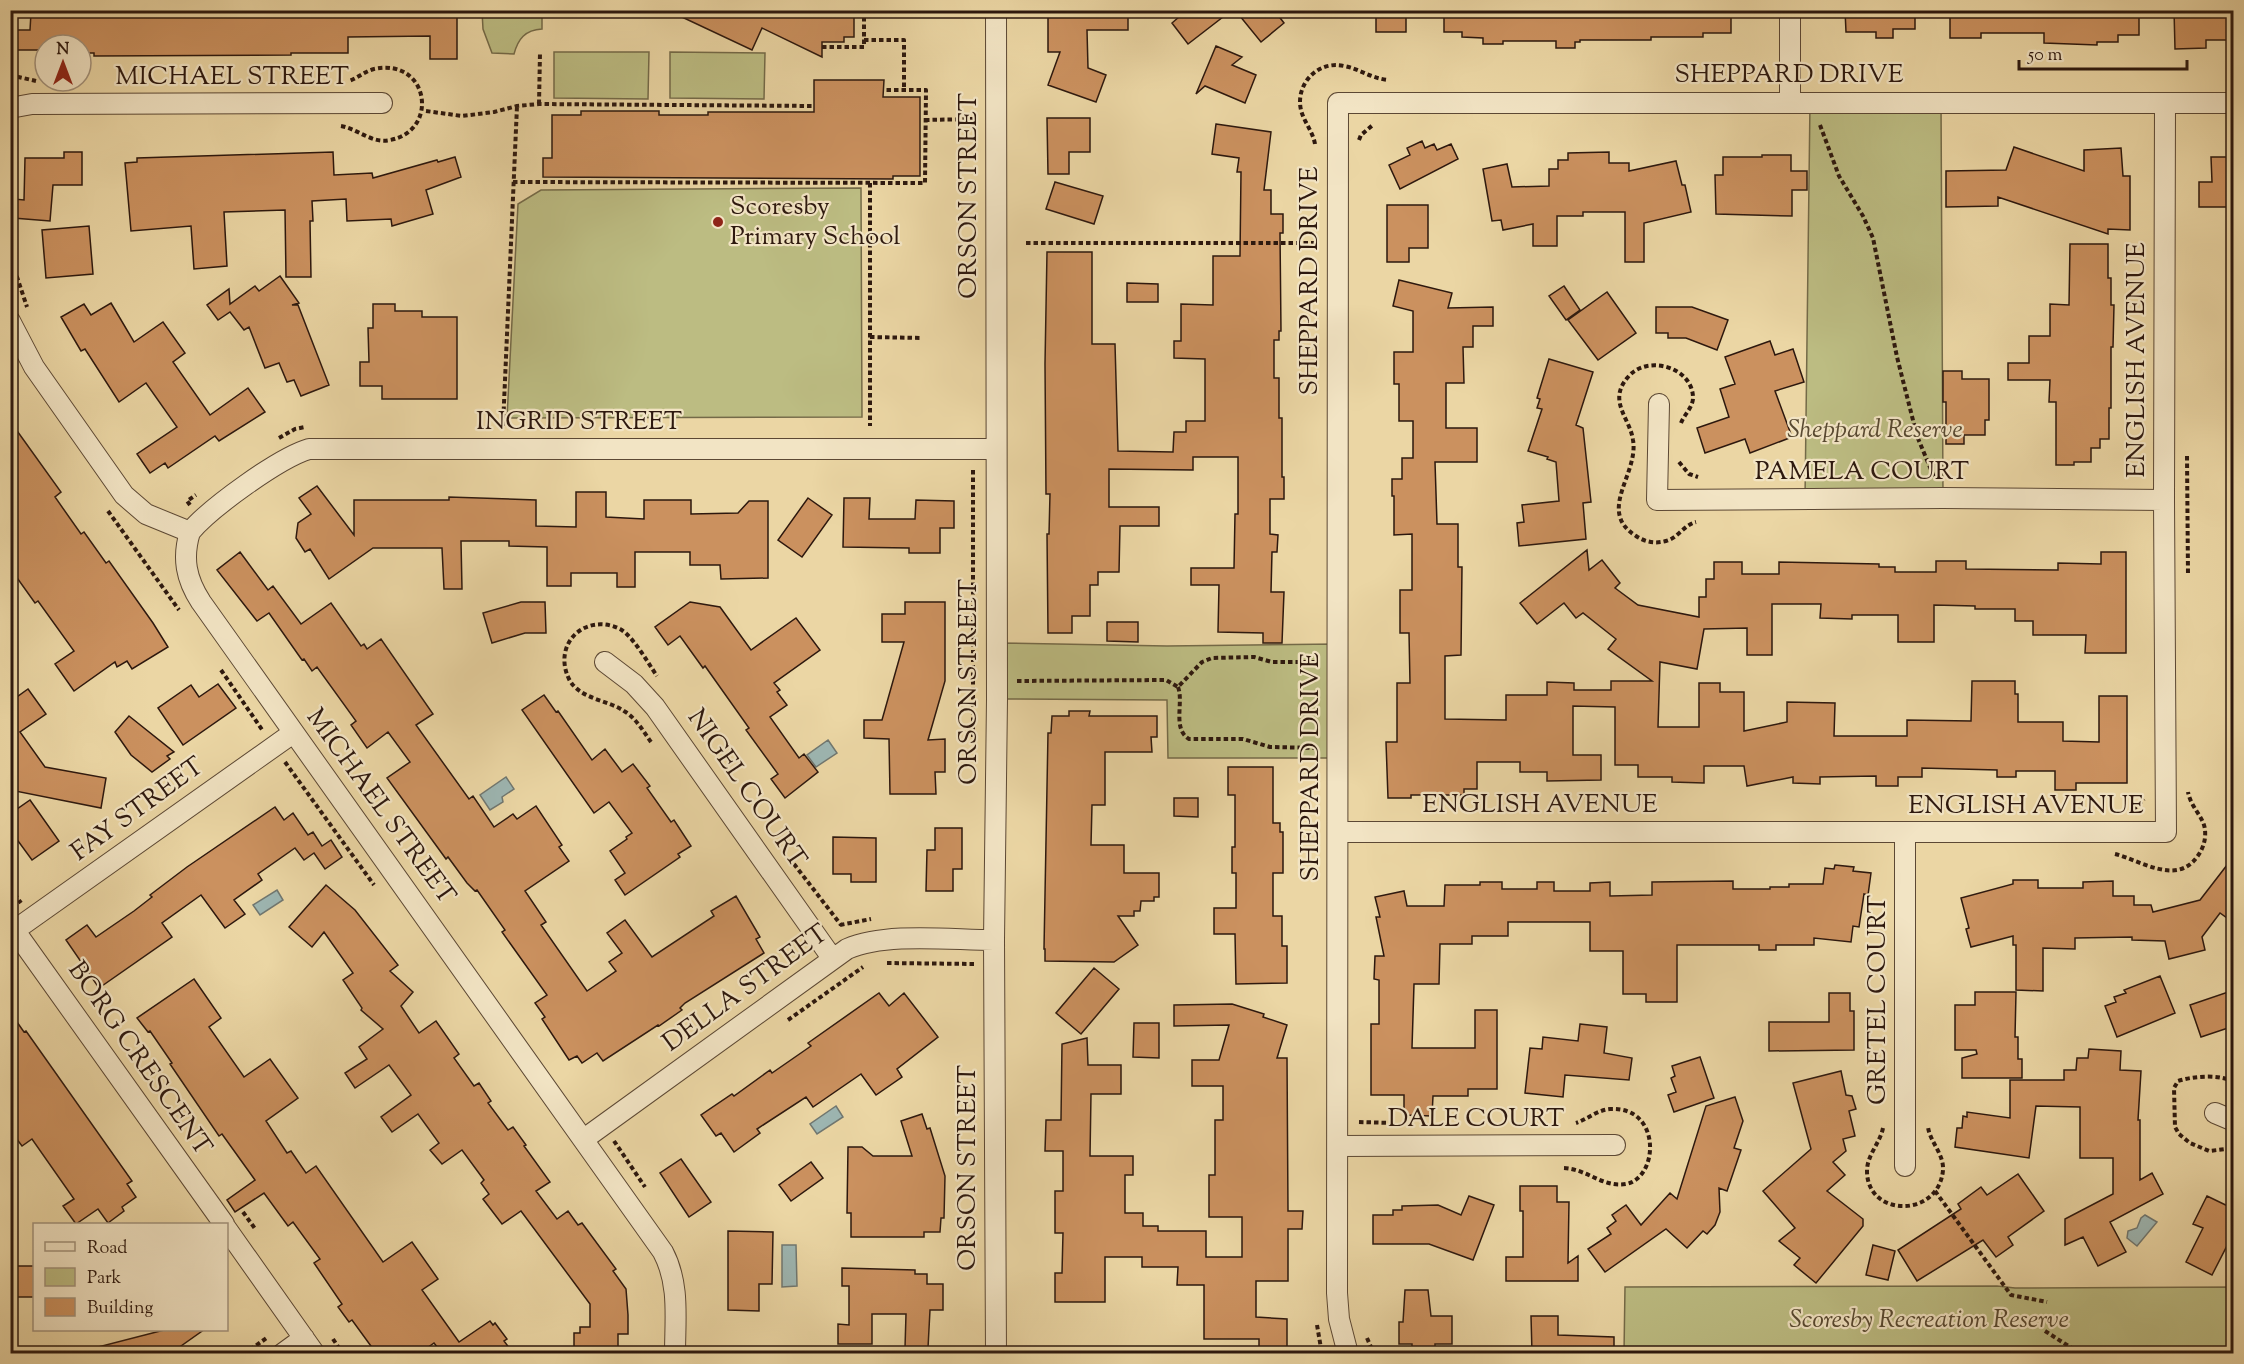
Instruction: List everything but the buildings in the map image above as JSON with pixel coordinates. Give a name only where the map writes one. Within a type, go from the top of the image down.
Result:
[{"type":"street","name":"ORSON STREET","points":[[996,10],[994,940],[996,1353]]},
{"type":"street","points":[[1790,10],[1790,102]]},
{"type":"street","name":"MICHAEL STREET","points":[[10,108],[32,104],[382,103]]},
{"type":"street","name":"SHEPPARD DRIVE","points":[[1348,1353],[1342,1336],[1338,1305],[1338,103],[2234,103]]},
{"type":"street","name":"ENGLISH AVENUE","points":[[1338,832],[2166,832],[2165,104]]},
{"type":"street","points":[[10,321],[34,367],[124,495],[146,514],[190,532]]},
{"type":"street","name":"PAMELA COURT","points":[[1659,404],[1657,500],[1943,498],[2164,500]]},
{"type":"street","name":"INGRID STREET","points":[[190,532],[212,510],[283,460],[309,449],[996,449]]},
{"type":"street","name":"MICHAEL STREET","points":[[190,532],[185,565],[191,587],[663,1252],[670,1265],[675,1291],[675,1353]]},
{"type":"street","name":"NIGEL COURT","points":[[605,662],[634,684],[655,707],[832,958]]},
{"type":"street","name":"FAY STREET","points":[[13,927],[293,733]]},
{"type":"street","name":"GRETEL COURT","points":[[1905,833],[1905,1166]]},
{"type":"street","name":"BORG CRESCENT","points":[[13,927],[223,1223]]},
{"type":"street","name":"DELLA STREET","points":[[584,1139],[832,958],[854,946],[878,940],[994,940]]},
{"type":"street","name":"DALE COURT","points":[[1338,1146],[1615,1145]]},
{"type":"street","points":[[228,1231],[310,1346],[282,1353]]},
{"type":"path","points":[[822,48],[864,47],[864,10]]},
{"type":"path","points":[[864,40],[904,40],[904,90]]},
{"type":"path","points":[[539,104],[540,53]]},
{"type":"path","points":[[1316,147],[1300,103],[1302,88],[1310,76],[1323,69],[1344,66],[1371,77],[1397,81]]},
{"type":"path","points":[[513,182],[925,183],[926,90],[884,90]]},
{"type":"path","points":[[426,111],[462,116],[539,104],[814,106]]},
{"type":"path","points":[[502,426],[517,106]]},
{"type":"path","points":[[926,120],[975,119]]},
{"type":"path","points":[[1359,150],[1361,135],[1370,126],[1385,124]]},
{"type":"path","points":[[1808,125],[1832,125]]},
{"type":"path","points":[[1820,125],[1839,176],[1863,216],[1873,238],[1897,357],[1917,435],[1934,477]]},
{"type":"path","points":[[870,183],[870,426]]},
{"type":"path","points":[[1026,243],[1316,243],[1316,233]]},
{"type":"path","points":[[10,247],[16,274],[30,315]]},
{"type":"path","points":[[870,337],[922,338]]},
{"type":"path","points":[[973,463],[973,751]]},
{"type":"path","points":[[181,503],[187,501]]},
{"type":"path","points":[[105,506],[184,617]]},
{"type":"path","points":[[1316,652],[1316,673]]},
{"type":"path","points":[[1178,687],[1202,662],[1212,658],[1254,657],[1272,662],[1316,662]]},
{"type":"path","points":[[218,665],[265,734]]},
{"type":"path","points":[[1017,681],[1166,680],[1178,687],[1180,729],[1182,734],[1189,739],[1243,739],[1270,747],[1316,748],[1316,738]]},
{"type":"path","points":[[283,759],[376,888]]},
{"type":"path","points":[[2123,810],[2135,810],[2144,801],[2144,789]]},
{"type":"path","points":[[10,888],[23,906]]},
{"type":"path","points":[[885,963],[974,964]]},
{"type":"path","points":[[779,1027],[869,964]]},
{"type":"path","points":[[615,1143],[625,1136]]},
{"type":"path","points":[[1935,1191],[2011,1295],[2047,1302]]},
{"type":"path","points":[[1316,1316],[1322,1353]]},
{"type":"path","points":[[1365,1329],[1374,1353]]},
{"type":"path","points":[[2045,1332],[2081,1353]]},
{"type":"path","points":[[244,1353],[274,1333]]},
{"type":"green space","points":[[482,11],[542,11],[542,29],[531,31],[523,36],[514,54],[492,53],[483,29]]},
{"type":"green space","points":[[554,52],[649,52],[648,99],[554,98]]},
{"type":"green space","points":[[670,52],[765,53],[764,99],[670,98]]},
{"type":"green space","name":"Sheppard Reserve","points":[[1810,102],[1941,102],[1943,498],[1805,499]]},
{"type":"green space","points":[[861,188],[862,417],[507,418],[518,204],[541,190]]},
{"type":"green space","points":[[997,643],[1167,646],[1337,644],[1338,758],[1168,758],[1167,700],[997,699]]},
{"type":"green space","name":"Scoresby Recreation Reserve","points":[[1997,1286],[2015,1288],[2233,1287],[2233,1353],[1624,1353],[1625,1287]]},
{"type":"water","points":[[828,740],[837,753],[816,767],[807,755]]},
{"type":"water","points":[[506,777],[514,789],[502,797],[503,802],[490,810],[480,795]]},
{"type":"water","points":[[277,890],[283,900],[260,915],[253,905]]},
{"type":"water","points":[[836,1106],[843,1117],[817,1134],[810,1124]]},
{"type":"water","points":[[2145,1215],[2157,1222],[2137,1246],[2127,1238],[2128,1231],[2137,1228],[2141,1218]]},
{"type":"water","points":[[782,1245],[796,1245],[797,1286],[782,1287]]},
{"type":"place","name":"Scoresby Primary School","points":[[718,222]]}]
